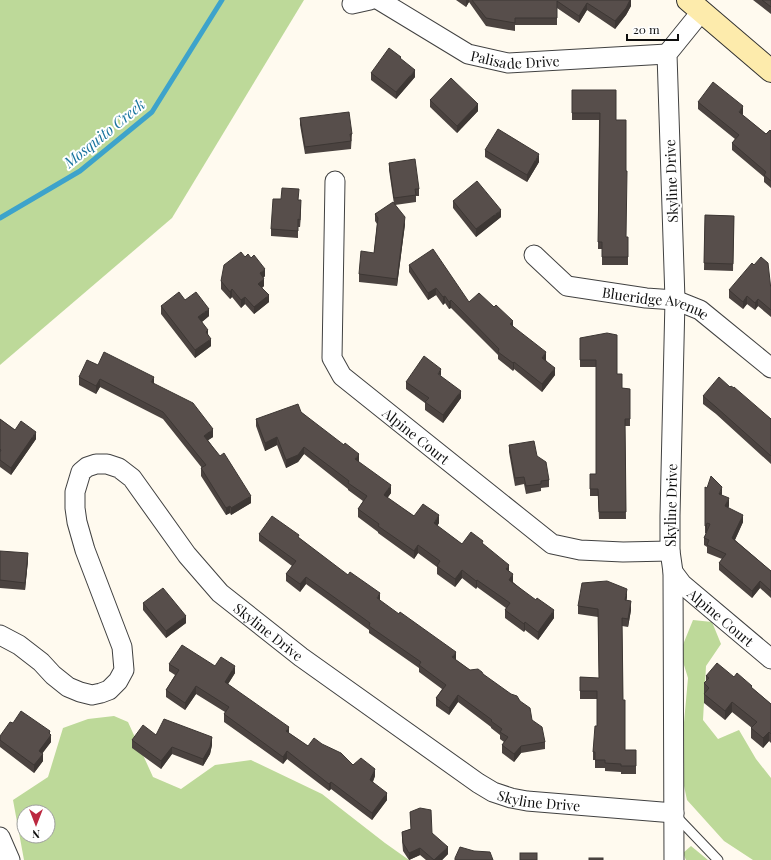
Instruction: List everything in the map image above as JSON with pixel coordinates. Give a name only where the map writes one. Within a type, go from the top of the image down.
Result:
[{"type":"street","name":"Palisade Drive","points":[[379,0],[468,54],[508,63],[668,54]]},
{"type":"street","points":[[668,54],[694,6],[771,71]]},
{"type":"street","name":"Skyline Drive","points":[[1,634],[19,645],[41,662],[68,687],[80,692],[92,695],[100,693],[109,690],[118,681],[124,670],[122,647],[85,550],[77,522],[75,508],[75,492],[81,472],[87,467],[96,464],[107,464],[119,468],[132,478],[187,555],[220,593],[301,658],[493,792],[527,801],[674,813],[673,572],[670,551],[675,300],[668,54]]},
{"type":"street","name":"Alpine Court","points":[[335,181],[332,358],[342,376],[552,544],[580,550],[623,552],[670,551]]},
{"type":"street","name":"Blueridge Avenue","points":[[534,255],[567,286],[646,298],[675,300],[700,310],[771,368]]},
{"type":"street","name":"Alpine Court","points":[[673,572],[682,584],[771,659]]},
{"type":"street","points":[[674,813],[674,860]]},
{"type":"street","points":[[0,836],[10,860]]},
{"type":"lane","points":[[674,813],[718,860]]},
{"type":"green space","points":[[0,0],[304,0],[172,218],[0,365]]},
{"type":"green space","points":[[693,620],[712,622],[721,644],[706,666],[703,720],[718,739],[739,730],[756,759],[771,778],[771,860],[753,860],[724,841],[687,800],[680,767],[688,678],[680,652]]},
{"type":"green space","points":[[114,716],[128,722],[153,777],[181,789],[215,765],[251,760],[322,794],[409,860],[24,860],[21,844],[56,844],[56,804],[16,804],[16,816],[13,800],[48,777],[63,728],[88,719]]},
{"type":"green space","points":[[691,846],[708,860],[686,860],[683,853]]},
{"type":"building","points":[[472,0],[630,0],[626,8],[615,21],[587,3],[579,16],[557,1],[557,18],[515,18],[515,23],[486,18]]},
{"type":"building","points":[[762,0],[771,0],[771,7]]},
{"type":"building","points":[[389,48],[415,70],[396,92],[371,73]]},
{"type":"building","points":[[451,78],[478,104],[457,126],[430,100]]},
{"type":"building","points":[[713,82],[743,106],[739,112],[766,134],[770,130],[771,131],[771,181],[764,175],[766,172],[732,143],[739,135],[698,102]]},
{"type":"building","points":[[572,90],[616,90],[616,120],[626,120],[626,237],[628,237],[628,257],[602,257],[602,242],[598,242],[600,113],[572,113]]},
{"type":"building","points":[[349,112],[352,134],[350,134],[351,141],[305,147],[300,118]]},
{"type":"building","points":[[498,129],[539,154],[527,175],[485,150]]},
{"type":"building","points":[[415,159],[419,189],[415,189],[416,195],[394,198],[389,163]]},
{"type":"building","points":[[477,181],[501,210],[476,229],[453,201]]},
{"type":"building","points":[[282,188],[299,189],[298,200],[301,200],[298,231],[271,229],[273,199],[281,199]]},
{"type":"building","points":[[393,202],[405,217],[397,279],[359,274],[361,251],[374,253],[378,218],[375,214]]},
{"type":"building","points":[[705,215],[734,216],[733,264],[704,263]]},
{"type":"building","points":[[433,249],[469,302],[479,293],[494,307],[496,305],[513,321],[510,324],[546,352],[542,358],[555,368],[542,384],[514,362],[513,363],[498,352],[499,349],[451,300],[449,302],[436,288],[428,293],[409,265]]},
{"type":"building","points":[[241,252],[245,257],[248,254],[251,258],[254,255],[265,269],[260,273],[264,279],[258,284],[269,295],[254,307],[245,297],[241,300],[232,289],[230,292],[221,281],[224,265]]},
{"type":"building","points":[[761,257],[768,263],[771,290],[771,310],[758,299],[755,303],[747,296],[743,302],[729,290],[752,263],[754,265]]},
{"type":"building","points":[[179,292],[185,300],[196,292],[209,309],[198,317],[208,330],[206,332],[211,339],[195,350],[161,306]]},
{"type":"building","points":[[607,333],[617,335],[617,374],[622,374],[622,388],[630,389],[630,419],[625,419],[626,512],[599,512],[598,489],[590,489],[590,474],[596,474],[596,360],[580,360],[580,338]]},
{"type":"building","points":[[104,352],[154,377],[151,382],[193,403],[213,429],[204,436],[220,456],[224,453],[251,496],[231,508],[230,506],[226,508],[201,468],[206,465],[163,412],[100,379],[96,386],[79,377],[87,360],[98,365]]},
{"type":"building","points":[[424,356],[441,369],[438,374],[461,391],[443,415],[425,402],[429,398],[406,382]]},
{"type":"building","points":[[719,377],[730,387],[734,387],[771,419],[771,456],[703,396]]},
{"type":"building","points":[[298,404],[301,412],[344,445],[345,443],[359,454],[355,459],[391,485],[384,495],[414,516],[423,504],[439,515],[434,523],[462,544],[471,532],[509,565],[506,569],[513,574],[509,580],[536,600],[537,598],[554,610],[538,632],[505,610],[510,603],[462,570],[455,579],[437,566],[440,561],[418,545],[414,551],[378,526],[379,524],[358,509],[367,496],[348,483],[349,481],[304,447],[298,455],[286,460],[277,437],[265,443],[256,419]]},
{"type":"building","points":[[0,419],[15,430],[21,421],[36,432],[11,468],[0,460]]},
{"type":"building","points":[[534,441],[537,456],[546,462],[549,480],[541,481],[541,484],[526,486],[524,477],[515,478],[509,445]]},
{"type":"building","points":[[711,476],[722,487],[719,494],[729,498],[725,506],[743,515],[732,538],[771,571],[771,591],[760,581],[752,591],[719,563],[726,554],[707,545],[709,540],[704,538],[710,524],[707,523],[705,526],[705,487],[707,488]]},
{"type":"building","points":[[272,516],[299,535],[298,537],[348,575],[350,572],[380,593],[377,598],[399,614],[400,612],[456,652],[452,657],[470,670],[478,669],[511,694],[517,696],[520,701],[530,708],[532,720],[542,727],[545,742],[521,746],[514,754],[502,745],[508,737],[500,732],[502,729],[458,695],[449,708],[436,698],[446,685],[419,665],[421,662],[369,626],[370,623],[306,577],[300,584],[286,574],[296,561],[259,534]]},
{"type":"building","points":[[0,551],[28,553],[25,583],[0,580]]},
{"type":"building","points":[[607,581],[627,589],[625,600],[631,601],[628,619],[622,618],[623,700],[625,700],[625,750],[636,750],[636,766],[621,766],[621,764],[605,763],[605,760],[595,760],[595,752],[593,752],[595,726],[597,726],[597,691],[580,691],[580,677],[599,678],[598,609],[578,606],[582,583]]},
{"type":"building","points":[[163,588],[186,616],[166,631],[143,603]]},
{"type":"building","points":[[182,645],[215,666],[221,657],[235,666],[225,682],[289,727],[286,731],[308,746],[314,738],[322,744],[341,753],[353,765],[361,758],[375,769],[370,780],[387,793],[372,813],[331,782],[329,784],[287,751],[283,757],[224,714],[229,707],[196,686],[185,703],[166,690],[179,670],[169,664]]},
{"type":"building","points":[[717,663],[734,677],[737,673],[771,704],[771,734],[769,732],[763,738],[751,728],[757,722],[732,702],[725,711],[704,694],[709,688],[704,683],[709,678],[706,676]]},
{"type":"building","points":[[21,711],[50,731],[49,733],[51,735],[39,751],[43,754],[34,765],[0,740],[0,736],[10,722],[13,723]]},
{"type":"building","points":[[164,719],[212,737],[210,747],[203,759],[172,747],[161,761],[132,740],[143,725],[156,735]]},
{"type":"building","points":[[420,808],[431,810],[432,833],[448,847],[434,860],[420,848],[409,853],[403,843],[402,832],[411,829],[410,812]]},
{"type":"building","points":[[460,847],[474,851],[490,852],[493,860],[455,860]]},
{"type":"building","points":[[520,853],[537,853],[537,860],[520,860]]},
{"type":"building","points":[[589,858],[603,858],[603,860],[589,860]]},
{"type":"waterway","name":"Mosquito Creek","points":[[0,218],[80,171],[152,112],[222,0]]}]
